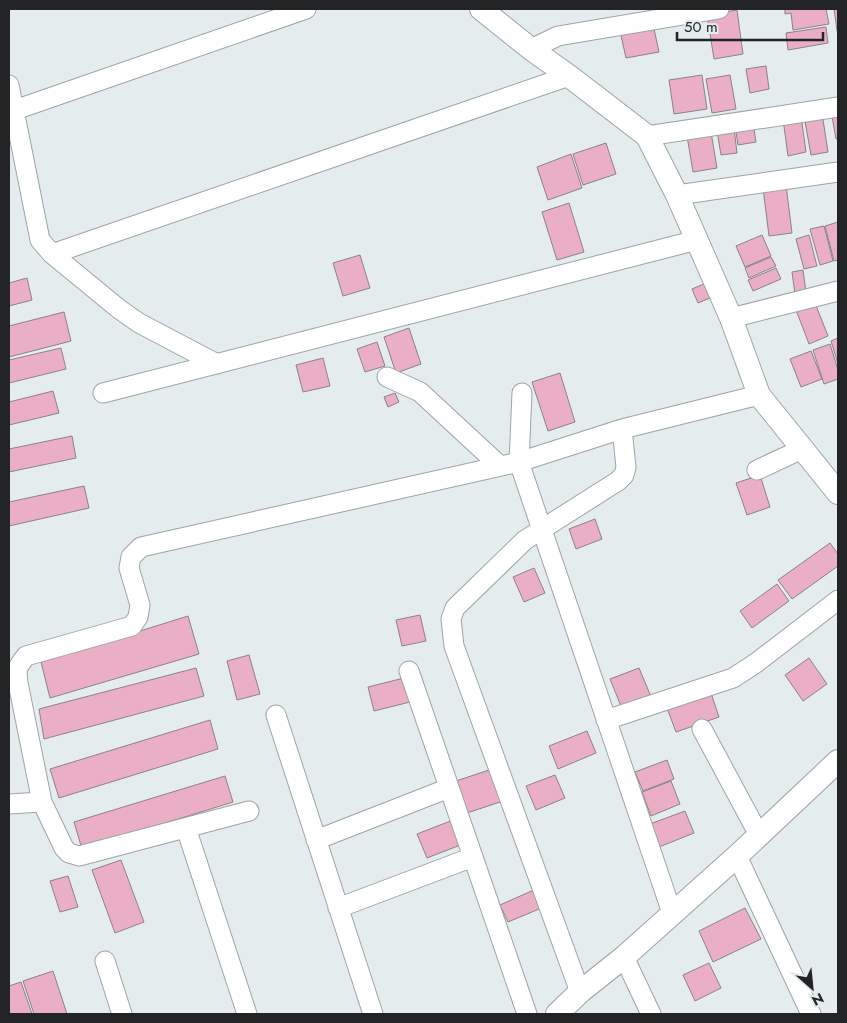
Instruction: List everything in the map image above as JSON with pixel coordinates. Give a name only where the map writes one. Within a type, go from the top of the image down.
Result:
[{"type":"street","points":[[11,111],[306,9]]},
{"type":"street","points":[[481,9],[647,136],[677,194],[731,318],[759,395],[802,449],[834,481]]},
{"type":"street","points":[[531,49],[558,36],[719,9]]},
{"type":"street","points":[[52,254],[569,76]]},
{"type":"street","points":[[9,85],[11,111],[40,240],[52,254],[118,309],[139,323],[217,364]]},
{"type":"street","points":[[647,136],[838,107]]},
{"type":"street","points":[[677,194],[838,172]]},
{"type":"street","points":[[103,393],[697,240]]},
{"type":"street","points":[[731,318],[838,291]]},
{"type":"street","points":[[387,377],[420,392],[500,466]]},
{"type":"street","points":[[522,393],[520,462],[672,913]]},
{"type":"street","points":[[249,811],[78,856],[69,853],[64,848],[42,802],[18,683],[18,665],[26,656],[132,626],[138,617],[140,605],[129,568],[131,557],[141,547],[520,462],[622,429],[759,395]]},
{"type":"street","points":[[580,992],[454,646],[451,619],[456,608],[525,540],[618,481],[624,474],[626,467],[622,429]]},
{"type":"street","points":[[757,470],[802,449]]},
{"type":"street","points":[[606,720],[733,678],[756,663],[838,600]]},
{"type":"street","points":[[409,671],[527,1014]]},
{"type":"street","points":[[276,715],[373,1014]]},
{"type":"street","points":[[702,729],[759,835]]},
{"type":"street","points":[[557,1014],[580,992],[624,957],[836,768]]},
{"type":"street","points":[[316,840],[449,788]]},
{"type":"street","points":[[9,804],[42,802]]},
{"type":"street","points":[[186,828],[247,1014]]},
{"type":"street","points":[[737,856],[808,1013]]},
{"type":"street","points":[[338,908],[473,857]]},
{"type":"street","points":[[624,957],[651,1014]]},
{"type":"street","points":[[105,961],[122,1014]]},
{"type":"building","points":[[785,9],[826,9],[829,24],[793,30],[791,13],[785,14]]},
{"type":"building","points":[[834,9],[838,9],[838,37]]},
{"type":"building","points":[[737,10],[743,54],[714,59],[707,15]]},
{"type":"building","points":[[653,24],[659,52],[626,58],[620,31]]},
{"type":"building","points":[[826,27],[828,43],[788,50],[786,33]]},
{"type":"building","points":[[766,66],[769,89],[750,93],[746,69]]},
{"type":"building","points":[[702,75],[707,109],[674,114],[669,80]]},
{"type":"building","points":[[730,75],[736,109],[712,113],[706,79]]},
{"type":"building","points":[[838,110],[838,139],[836,139],[831,111]]},
{"type":"building","points":[[822,113],[828,152],[811,155],[804,116]]},
{"type":"building","points":[[801,116],[806,152],[788,156],[783,119]]},
{"type":"building","points":[[753,123],[756,142],[738,145],[735,126]]},
{"type":"building","points":[[734,128],[737,153],[721,155],[717,131]]},
{"type":"building","points":[[711,132],[717,168],[693,172],[687,136]]},
{"type":"building","points":[[606,143],[616,174],[583,185],[573,154]]},
{"type":"building","points":[[571,154],[582,188],[548,200],[537,167]]},
{"type":"building","points":[[786,185],[792,233],[769,236],[763,188]]},
{"type":"building","points":[[569,203],[584,252],[557,260],[542,212]]},
{"type":"building","points":[[838,222],[838,260],[834,261],[825,226]]},
{"type":"building","points":[[824,226],[833,261],[820,265],[810,229]]},
{"type":"building","points":[[762,235],[771,256],[745,267],[736,246]]},
{"type":"building","points":[[809,235],[817,266],[804,269],[796,239]]},
{"type":"building","points":[[360,255],[370,288],[343,296],[333,263]]},
{"type":"building","points":[[771,257],[776,266],[749,278],[745,268]]},
{"type":"building","points":[[776,268],[781,279],[753,291],[748,280]]},
{"type":"building","points":[[803,270],[806,292],[795,294],[792,272]]},
{"type":"building","points":[[27,278],[32,300],[9,306],[9,283]]},
{"type":"building","points":[[704,284],[710,298],[698,303],[692,289]]},
{"type":"building","points":[[815,303],[828,336],[809,344],[796,310]]},
{"type":"building","points":[[64,312],[71,341],[9,357],[9,326]]},
{"type":"building","points":[[409,328],[421,364],[396,373],[384,337]]},
{"type":"building","points":[[838,338],[838,364],[831,341]]},
{"type":"building","points":[[377,342],[385,366],[365,372],[357,349]]},
{"type":"building","points":[[830,344],[838,370],[838,379],[824,384],[813,350]]},
{"type":"building","points":[[61,348],[66,369],[9,383],[9,360]]},
{"type":"building","points":[[811,351],[822,379],[801,387],[790,359]]},
{"type":"building","points":[[323,358],[330,386],[303,392],[296,365]]},
{"type":"building","points":[[560,373],[575,422],[548,431],[532,382]]},
{"type":"building","points":[[53,391],[59,413],[9,425],[9,402]]},
{"type":"building","points":[[395,393],[399,402],[388,407],[384,397]]},
{"type":"building","points":[[72,436],[76,458],[9,472],[9,449]]},
{"type":"building","points":[[760,475],[770,507],[747,515],[736,483]]},
{"type":"building","points":[[84,486],[89,508],[9,526],[9,502]]},
{"type":"building","points":[[595,519],[602,539],[576,549],[569,529]]},
{"type":"building","points":[[830,543],[838,554],[838,566],[792,599],[778,580]]},
{"type":"building","points":[[534,568],[545,593],[524,602],[513,577]]},
{"type":"building","points":[[777,584],[789,601],[752,628],[740,611]]},
{"type":"building","points":[[420,615],[426,641],[402,646],[396,620]]},
{"type":"building","points":[[188,616],[199,654],[50,698],[41,662]]},
{"type":"building","points":[[249,655],[260,694],[237,700],[227,661]]},
{"type":"building","points":[[809,658],[827,684],[803,701],[785,675]]},
{"type":"building","points":[[196,668],[204,696],[44,739],[39,709]]},
{"type":"building","points":[[639,668],[652,699],[623,711],[610,679]]},
{"type":"building","points":[[404,678],[410,702],[374,711],[368,687]]},
{"type":"building","points":[[711,693],[719,717],[676,732],[667,708]]},
{"type":"building","points":[[210,720],[218,749],[59,798],[50,769]]},
{"type":"building","points":[[587,731],[596,753],[558,769],[549,746]]},
{"type":"building","points":[[667,760],[674,779],[643,791],[635,772]]},
{"type":"building","points":[[492,769],[503,801],[467,813],[456,781]]},
{"type":"building","points":[[555,775],[565,798],[536,810],[526,786]]},
{"type":"building","points":[[225,776],[233,802],[82,849],[74,822]]},
{"type":"building","points":[[671,781],[680,804],[651,816],[642,792]]},
{"type":"building","points":[[685,811],[694,833],[659,847],[650,824]]},
{"type":"building","points":[[453,820],[463,844],[427,858],[417,834]]},
{"type":"building","points":[[121,860],[144,922],[115,933],[92,870]]},
{"type":"building","points":[[68,876],[78,907],[60,912],[50,881]]},
{"type":"building","points":[[536,889],[544,907],[508,922],[500,905]]},
{"type":"building","points":[[745,908],[761,939],[713,962],[699,931]]},
{"type":"building","points":[[709,963],[721,988],[695,1001],[683,975]]},
{"type":"building","points":[[53,971],[67,1014],[34,1014],[23,981]]},
{"type":"building","points":[[21,982],[32,1014],[9,1014],[9,986]]}]
